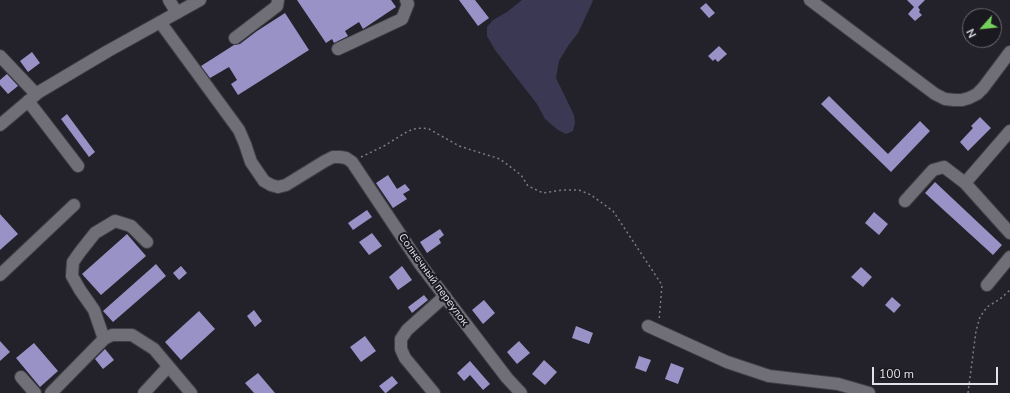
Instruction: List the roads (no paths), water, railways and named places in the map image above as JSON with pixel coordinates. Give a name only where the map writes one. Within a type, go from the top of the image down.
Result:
[{"type":"street","points":[[169,0],[177,13]]},
{"type":"street","points":[[0,125],[32,98],[117,39],[160,22],[200,0]]},
{"type":"street","points":[[236,38],[277,6],[278,0]]},
{"type":"street","points":[[338,50],[402,19],[408,4],[406,0]]},
{"type":"street","points":[[810,0],[935,94],[945,98],[962,100],[977,94],[1010,52]]},
{"type":"street","name":"Солнечный переулок","points":[[160,22],[239,130],[251,162],[264,181],[278,187],[286,185],[333,157],[346,158],[352,162],[420,264],[507,378],[521,393]]},
{"type":"street","points":[[0,56],[32,98],[42,119],[78,166]]},
{"type":"street","points":[[965,183],[1010,131]]},
{"type":"street","points":[[905,201],[933,170],[944,167],[965,183],[1010,233]]},
{"type":"street","points":[[0,275],[74,205]]},
{"type":"street","points":[[104,339],[94,310],[72,276],[72,262],[95,233],[115,221],[131,226],[147,242]]},
{"type":"street","points":[[987,285],[1010,257]]},
{"type":"street","points":[[434,393],[405,358],[401,349],[401,339],[407,330],[445,296]]},
{"type":"street","points":[[653,329],[727,362],[769,376],[838,384],[868,393]]},
{"type":"street","points":[[51,393],[104,339],[112,335],[132,335],[154,349],[191,393]]},
{"type":"street","points":[[144,393],[168,367]]},
{"type":"street","points":[[21,377],[35,393]]}]
